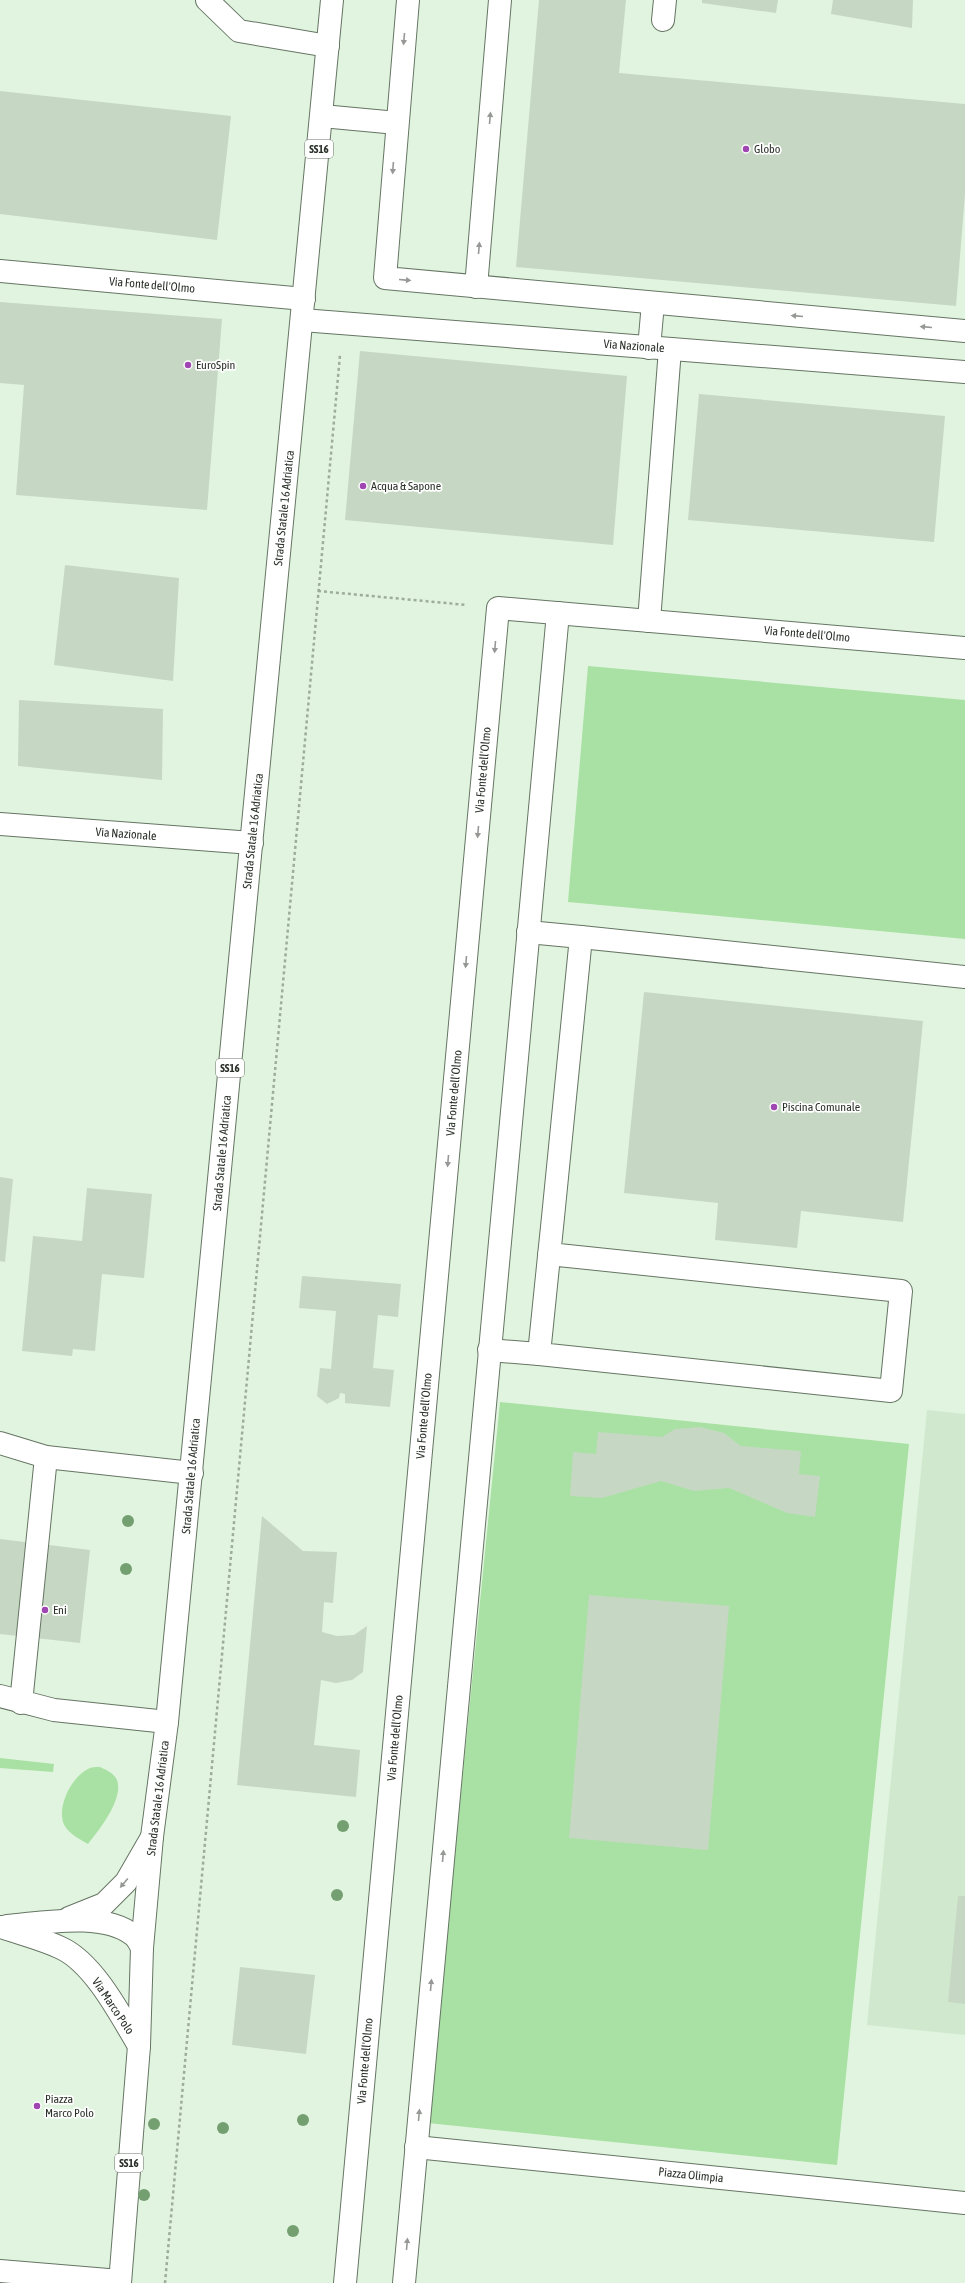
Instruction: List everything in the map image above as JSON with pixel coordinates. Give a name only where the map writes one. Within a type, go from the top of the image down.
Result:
[{"type":"street","points":[[207,0],[239,31],[328,46]]},
{"type":"street","name":"Strada Statale 16 Adriatica","points":[[120,2282],[139,2046],[142,1948],[152,1837],[168,1722],[332,0]]},
{"type":"street","points":[[408,0],[385,278],[965,331]]},
{"type":"street","points":[[476,287],[500,0]]},
{"type":"street","points":[[322,116],[397,123]]},
{"type":"street","name":"Via Fonte dell'Olmo","points":[[0,271],[303,309]]},
{"type":"street","points":[[649,621],[659,348],[653,303]]},
{"type":"street","name":"Via Nazionale","points":[[303,309],[343,323],[965,372]]},
{"type":"street","name":"Via Fonte dell'Olmo","points":[[345,2283],[498,608],[965,648]]},
{"type":"street","points":[[404,2283],[558,613]]},
{"type":"street","name":"Via Nazionale","points":[[0,824],[252,843]]},
{"type":"street","points":[[528,932],[965,977]]},
{"type":"street","points":[[539,1354],[581,937]]},
{"type":"street","points":[[489,1350],[891,1391],[901,1291],[549,1254]]},
{"type":"street","points":[[0,1443],[46,1457],[192,1473]]},
{"type":"street","points":[[21,1703],[46,1457]]},
{"type":"street","points":[[0,1696],[21,1703],[54,1710],[168,1722]]},
{"type":"street","name":"Via Marco Polo","points":[[62,1921],[104,1904],[126,1882],[152,1837]]},
{"type":"street","name":"Via Marco Polo","points":[[0,1927],[62,1921],[94,1921],[116,1925],[134,1936],[142,1948]]},
{"type":"street","name":"Via Marco Polo","points":[[0,1927],[63,1948],[83,1965],[97,1980],[119,2011],[139,2046]]},
{"type":"street","name":"Piazza Olimpia","points":[[416,2147],[965,2203]]},
{"type":"street","points":[[0,2271],[120,2282]]},
{"type":"path","points":[[166,2283],[343,323]]},
{"type":"path","points":[[318,591],[498,608]]},
{"type":"shaded area","points":[[927,1410],[965,1414],[965,2035],[867,2025]]},
{"type":"green space","points":[[588,666],[965,700],[965,939],[568,902]]},
{"type":"green space","points":[[500,1402],[909,1444],[837,2165],[428,2123]]},
{"type":"green space","points":[[0,1758],[54,1764],[53,1772],[0,1768]]},
{"type":"green space","points":[[100,1767],[110,1772],[116,1778],[118,1788],[117,1796],[109,1814],[88,1844],[73,1835],[65,1826],[62,1815],[64,1799],[72,1785],[82,1773],[89,1768]]},
{"type":"building","name":"Globo","points":[[539,0],[626,0],[619,73],[965,104],[965,194],[956,306],[516,267]]},
{"type":"building","points":[[702,0],[778,0],[776,13],[702,3]]},
{"type":"building","points":[[833,0],[913,0],[912,28],[831,14]]},
{"type":"building","points":[[0,91],[231,116],[217,240],[0,214]]},
{"type":"building","points":[[0,302],[222,319],[207,510],[16,495],[24,385],[0,383]]},
{"type":"building","points":[[360,351],[627,376],[613,545],[345,520]]},
{"type":"building","points":[[699,394],[945,416],[934,542],[688,520]]},
{"type":"building","points":[[65,565],[179,578],[173,681],[54,665]]},
{"type":"building","points":[[19,700],[163,709],[162,780],[18,766]]},
{"type":"building","name":"Piscina Comunale","points":[[644,992],[923,1021],[903,1222],[801,1211],[797,1248],[715,1240],[718,1203],[624,1193]]},
{"type":"building","points":[[0,1177],[13,1179],[5,1262],[0,1261]]},
{"type":"building","points":[[87,1188],[152,1194],[144,1278],[102,1274],[95,1351],[73,1349],[72,1356],[22,1351],[33,1236],[82,1241]]},
{"type":"building","points":[[302,1276],[401,1284],[398,1317],[378,1315],[373,1368],[394,1370],[390,1407],[345,1403],[345,1394],[340,1393],[339,1398],[327,1404],[317,1396],[320,1368],[331,1369],[336,1311],[299,1308]]},
{"type":"building","points":[[700,1427],[724,1433],[741,1446],[801,1451],[799,1474],[820,1476],[815,1517],[787,1513],[729,1488],[694,1491],[661,1481],[602,1498],[570,1496],[573,1452],[596,1454],[598,1432],[662,1437],[675,1429]]},
{"type":"building","points":[[262,1516],[303,1551],[337,1552],[333,1603],[324,1602],[322,1632],[337,1636],[354,1635],[367,1626],[363,1672],[352,1680],[336,1683],[321,1680],[314,1745],[360,1750],[356,1797],[237,1785]]},
{"type":"building","points":[[0,1539],[90,1550],[80,1643],[0,1634]]},
{"type":"building","points":[[589,1595],[729,1606],[708,1850],[569,1838]]},
{"type":"building","points":[[958,1896],[965,1896],[965,2004],[948,2002]]},
{"type":"building","points":[[240,1967],[315,1975],[306,2054],[232,2045]]},
{"type":"place","name":"Globo","points":[[746,149]]},
{"type":"place","name":"EuroSpin","points":[[188,365]]},
{"type":"place","name":"Acqua & Sapone","points":[[363,486]]},
{"type":"place","name":"Piscina Comunale","points":[[774,1107]]},
{"type":"place","name":"Eni","points":[[45,1610]]},
{"type":"place","name":"Piazza Marco Polo","points":[[37,2106]]}]
